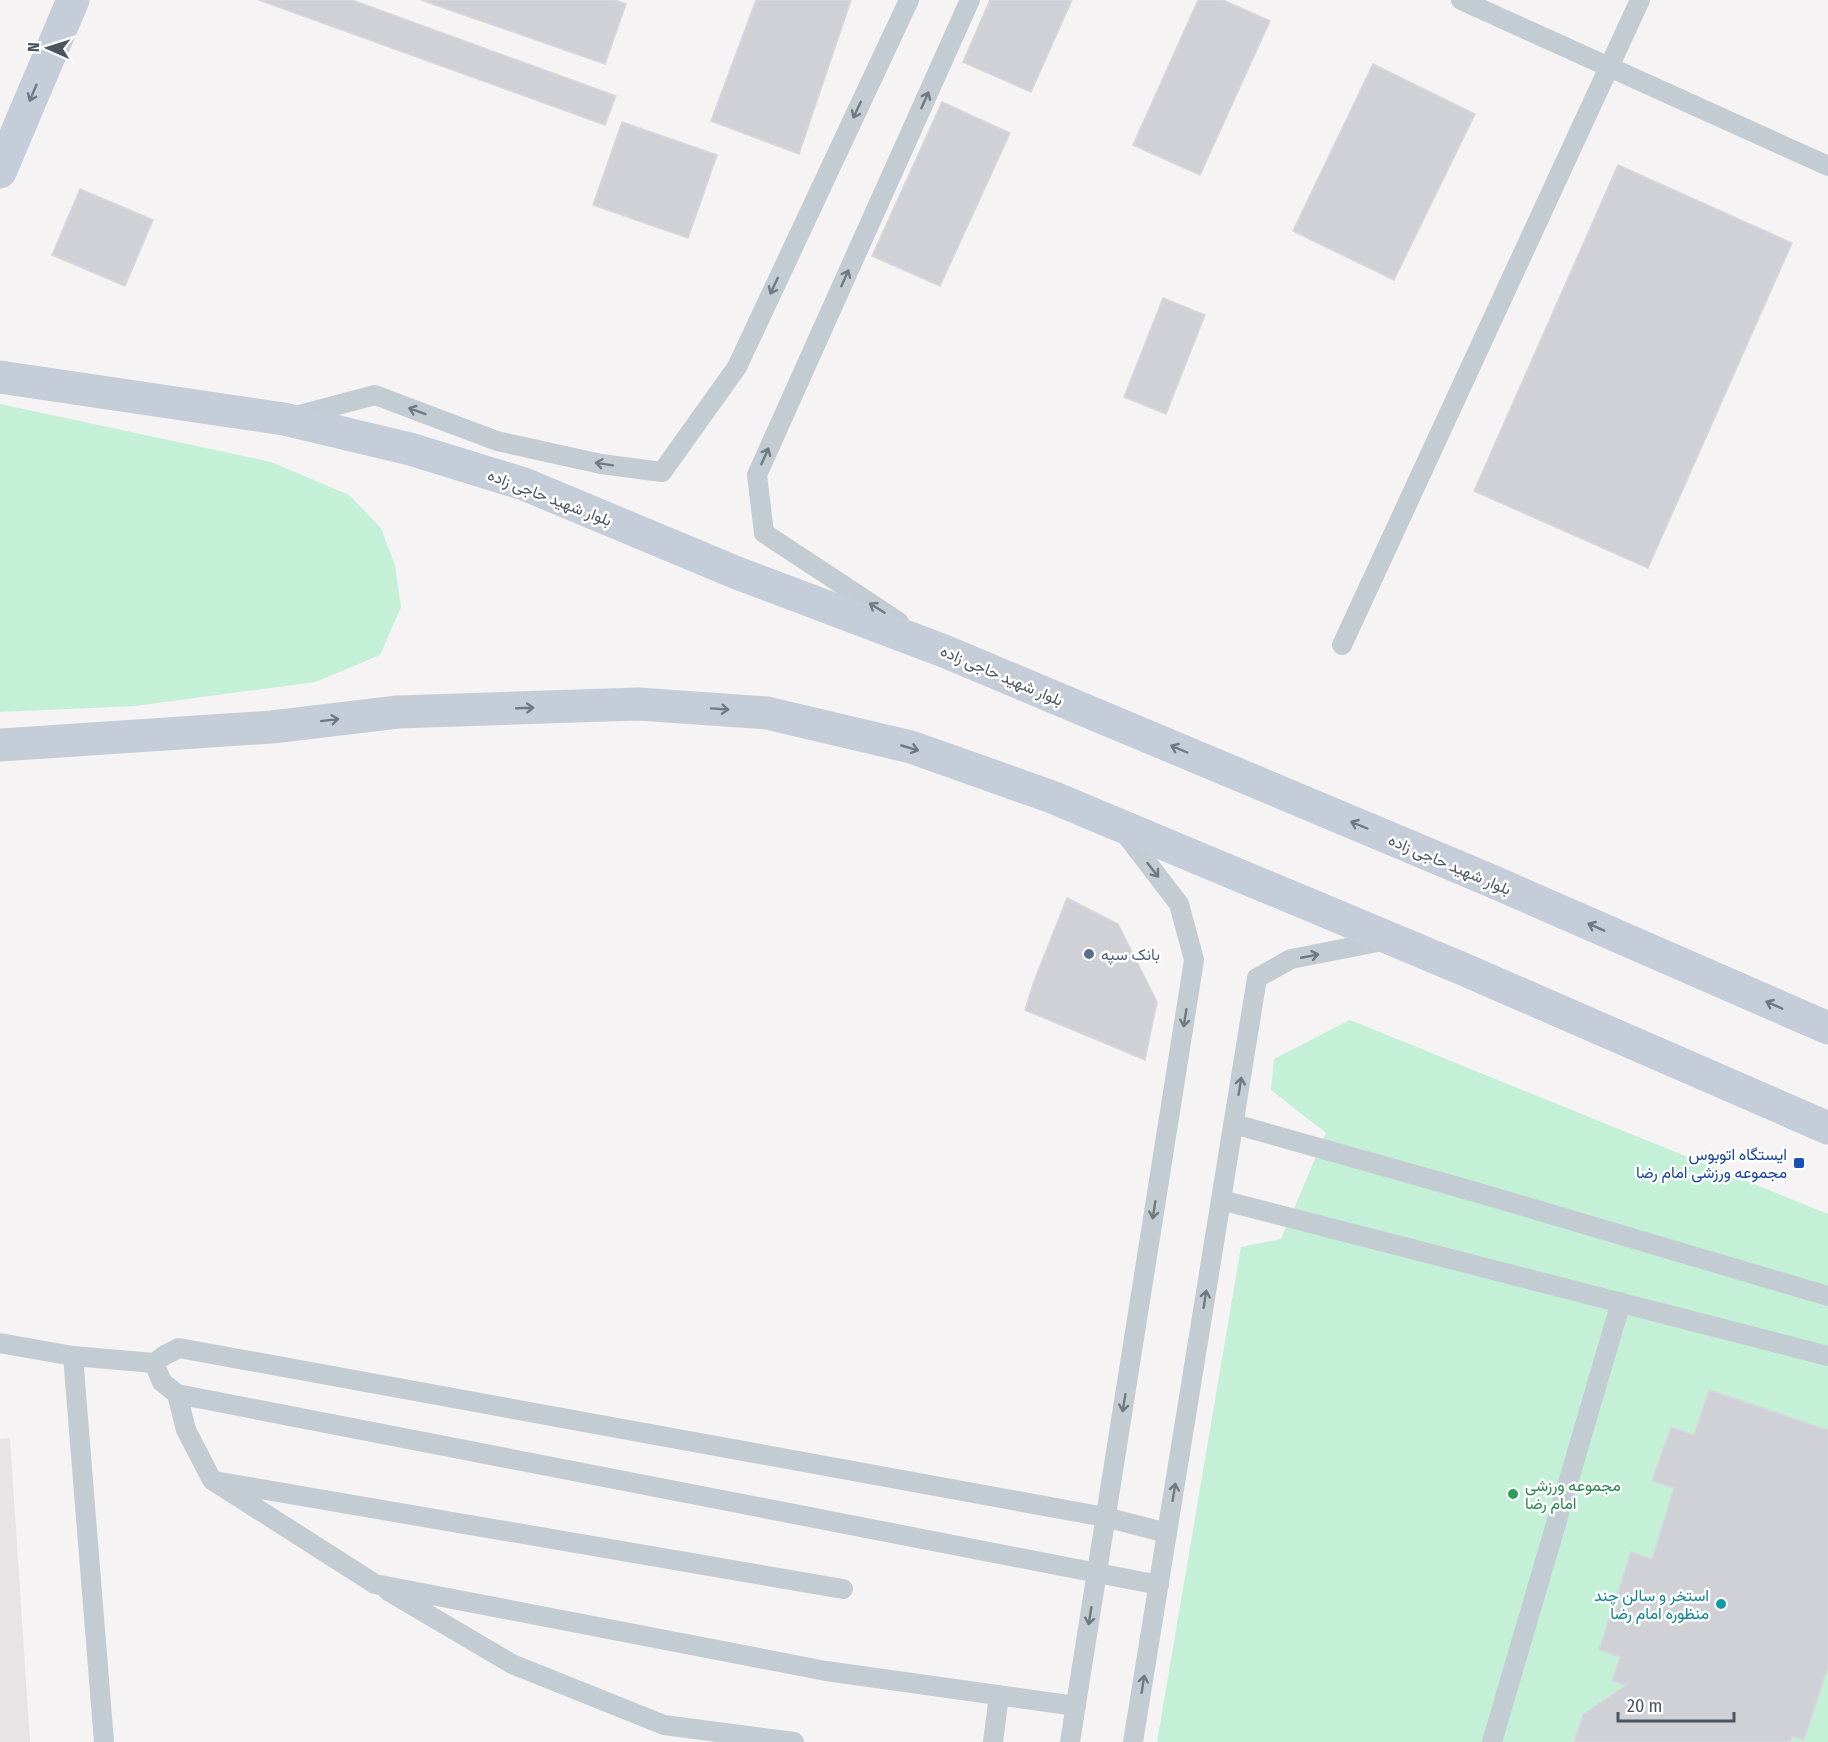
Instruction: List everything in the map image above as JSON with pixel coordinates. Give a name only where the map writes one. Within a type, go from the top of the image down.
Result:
[{"type":"main road","points":[[0,172],[73,0]]},
{"type":"main road","name":"بلوار شهید حاجی زاده","points":[[0,377],[284,419],[410,449],[524,484],[737,573],[944,651],[1487,879],[1828,1028]]},
{"type":"main road","points":[[0,745],[272,727],[398,712],[638,704],[767,713],[910,747],[1052,797],[1393,939],[1828,1128]]},
{"type":"lane","points":[[284,419],[375,395],[497,441],[601,465],[662,472],[736,366],[909,0]]},
{"type":"lane","points":[[944,651],[764,533],[757,475],[970,0]]},
{"type":"lane","points":[[1461,0],[1828,166]]},
{"type":"lane","points":[[1342,645],[1640,0]]},
{"type":"lane","points":[[1070,1742],[1194,960],[1179,904],[1117,824]]},
{"type":"lane","points":[[1133,1742],[1257,978],[1291,959],[1393,939]]},
{"type":"lane","points":[[1234,1124],[1828,1296]]},
{"type":"lane","points":[[1221,1200],[1828,1356]]},
{"type":"lane","points":[[1492,1742],[1621,1302]]},
{"type":"lane","points":[[0,1343],[73,1356],[154,1363],[179,1348],[1105,1518],[1167,1533]]},
{"type":"lane","points":[[73,1356],[104,1742]]},
{"type":"lane","points":[[154,1363],[162,1382],[177,1394],[1158,1586]]},
{"type":"lane","points":[[177,1394],[186,1430],[212,1480],[375,1584],[512,1664],[664,1725],[794,1742]]},
{"type":"lane","points":[[212,1480],[843,1589]]},
{"type":"lane","points":[[375,1584],[826,1671],[1076,1706]]},
{"type":"lane","points":[[993,1742],[999,1695]]},
{"type":"shaded area","points":[[10,1438],[30,1742],[0,1742],[0,1439]]},
{"type":"green space","points":[[0,404],[271,462],[349,495],[381,528],[395,566],[401,607],[380,655],[315,682],[135,706],[0,712]]},
{"type":"green space","name":"مجموعه ورزشی امام رضا","points":[[1350,1020],[1828,1214],[1828,1742],[1157,1742],[1241,1247],[1281,1239],[1326,1133],[1271,1090],[1274,1059]]},
{"type":"building","points":[[259,0],[352,0],[616,96],[605,125]]},
{"type":"building","points":[[421,0],[615,0],[626,4],[605,64]]},
{"type":"building","points":[[756,0],[851,0],[799,154],[711,121]]},
{"type":"building","points":[[990,0],[1072,0],[1031,92],[963,62]]},
{"type":"building","points":[[1198,0],[1223,0],[1270,21],[1200,175],[1133,145]]},
{"type":"building","points":[[1373,64],[1475,114],[1394,280],[1293,231]]},
{"type":"building","points":[[942,102],[1010,133],[940,286],[872,256]]},
{"type":"building","points":[[622,122],[717,155],[688,238],[593,205]]},
{"type":"building","points":[[1618,165],[1792,243],[1648,568],[1474,491]]},
{"type":"building","points":[[80,189],[153,220],[125,286],[52,255]]},
{"type":"building","points":[[1163,298],[1205,315],[1166,414],[1124,397]]},
{"type":"building","name":"بانک سپه","points":[[1067,898],[1118,924],[1157,1002],[1145,1060],[1025,1010]]},
{"type":"building","name":"استخر و سالن چند منظوره امام رضا","points":[[1709,1390],[1828,1430],[1828,1667],[1804,1740],[1792,1736],[1790,1742],[1574,1742],[1583,1715],[1626,1685],[1612,1681],[1620,1657],[1599,1650],[1631,1552],[1652,1559],[1674,1488],[1652,1481],[1671,1427],[1694,1435]]},
{"type":"place","name":"بانک سپه","points":[[1089,954]]},
{"type":"place","name":"ایستگاه اتوبوس مجموعه ورزشی امام رضا","points":[[1799,1163]]},
{"type":"place","name":"مجموعه ورزشی امام رضا","points":[[1513,1494]]},
{"type":"place","name":"استخر و سالن چند منظوره امام رضا","points":[[1721,1604]]}]
